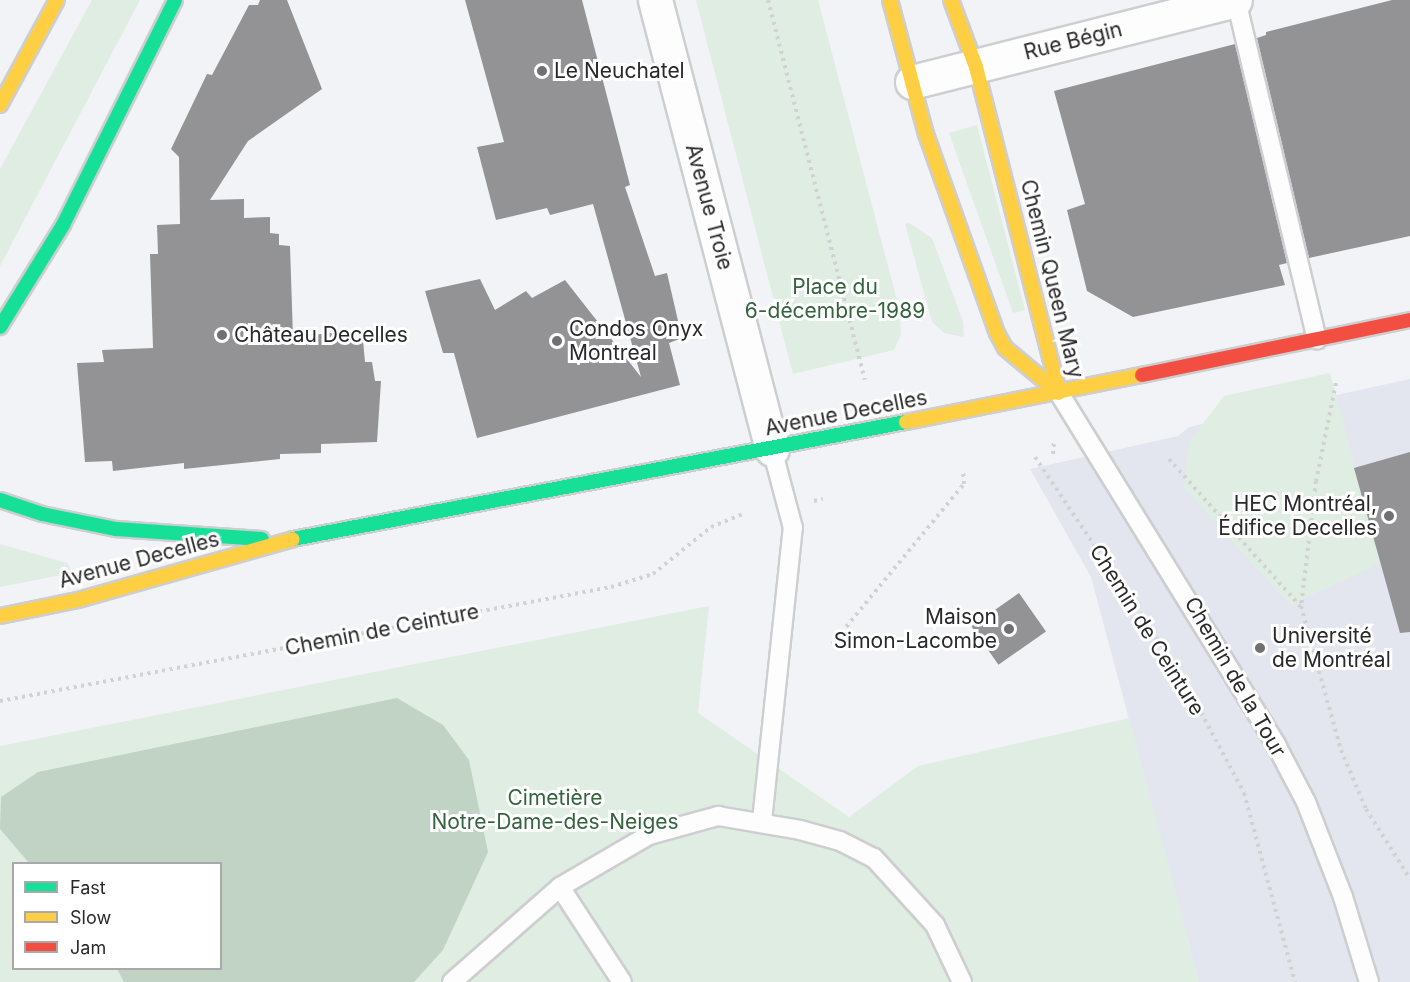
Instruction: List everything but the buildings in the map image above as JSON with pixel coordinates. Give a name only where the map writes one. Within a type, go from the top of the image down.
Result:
[{"type":"street","points":[[0,105],[57,0]]},
{"type":"street","points":[[0,327],[63,225],[175,0]]},
{"type":"street","name":"Avenue Troie","points":[[655,0],[772,449]]},
{"type":"street","name":"Chemin Queen Mary","points":[[890,0],[926,134],[997,333],[1005,348],[1059,393]]},
{"type":"street","name":"Chemin Queen Mary","points":[[951,0],[976,67],[1059,393]]},
{"type":"street","name":"Rue Bégin","points":[[912,82],[1235,0]]},
{"type":"street","name":"Avenue Decelles","points":[[0,616],[78,600],[288,540],[1059,393],[1410,320]]},
{"type":"street","name":"Avenue Decelles","points":[[0,500],[72,522],[116,529],[288,540]]},
{"type":"lane","points":[[1235,0],[1317,339]]},
{"type":"lane","name":"Chemin de la Tour","points":[[1059,393],[1247,692],[1306,802],[1343,897],[1369,982]]},
{"type":"lane","points":[[762,821],[793,528],[772,449]]},
{"type":"lane","points":[[452,982],[560,887],[649,835],[718,816],[762,821],[840,842],[874,858],[935,925],[962,982]]},
{"type":"lane","points":[[560,887],[622,982]]},
{"type":"path","points":[[768,0],[865,380]]},
{"type":"path","points":[[1336,383],[1316,481],[1300,606],[1341,750],[1366,809],[1410,879]]},
{"type":"path","name":"Chemin de Ceinture","points":[[1035,457],[1180,673],[1244,794],[1295,982]]},
{"type":"path","points":[[1169,459],[1300,606]]},
{"type":"path","points":[[832,644],[964,484],[963,471]]},
{"type":"path","name":"Chemin de Ceinture","points":[[0,701],[622,584],[653,574],[711,527],[744,514]]},
{"type":"shaded area","name":"Université de Montréal","points":[[1410,379],[1410,982],[1199,982],[1091,577],[1030,469],[1178,436],[1189,427]]},
{"type":"green space","points":[[92,0],[140,0],[0,266],[0,169]]},
{"type":"green space","name":"Place du 6-décembre-1989","points":[[696,0],[818,0],[899,308],[901,334],[894,350],[793,374]]},
{"type":"green space","points":[[977,125],[1025,310],[1013,313],[949,133]]},
{"type":"green space","points":[[909,223],[932,238],[963,321],[964,337],[944,333],[932,322],[905,224]]},
{"type":"green space","points":[[1330,373],[1381,563],[1290,605],[1184,488],[1189,442],[1224,396]]},
{"type":"green space","points":[[0,544],[67,563],[71,569],[67,574],[0,587]]},
{"type":"green space","name":"Cimetière Notre-Dame-des-Neiges","points":[[709,606],[698,713],[849,817],[918,766],[1129,718],[1199,982],[0,982],[0,746]]},
{"type":"green space","points":[[397,698],[443,725],[469,760],[488,852],[443,950],[414,982],[124,982],[118,970],[222,970],[222,862],[28,862],[0,829],[1,797],[38,772]]},
{"type":"traffic: fast","points":[[0,327],[63,225],[175,0]]},
{"type":"traffic: fast","points":[[293,539],[906,422]]},
{"type":"traffic: fast","points":[[0,500],[42,514],[116,529],[262,539]]},
{"type":"traffic: slow","points":[[0,105],[57,0]]},
{"type":"traffic: slow","points":[[890,0],[926,134],[997,333],[1005,348],[1059,393]]},
{"type":"traffic: slow","points":[[951,0],[976,67],[1059,393]]},
{"type":"traffic: slow","points":[[906,422],[1142,375]]},
{"type":"traffic: slow","points":[[0,616],[78,600],[293,539]]},
{"type":"traffic: jam","points":[[1142,375],[1410,320]]},
{"type":"place","name":"Le Neuchatel","points":[[542,71]]},
{"type":"place","name":"Château Decelles","points":[[222,335]]},
{"type":"place","name":"Condos Onyx Montreal","points":[[557,341]]},
{"type":"place","name":"HEC Montréal, Édifice Decelles","points":[[1389,516]]},
{"type":"place","name":"Maison Simon-Lacombe","points":[[1009,629]]},
{"type":"place","name":"Université de Montréal","points":[[1260,648]]}]
